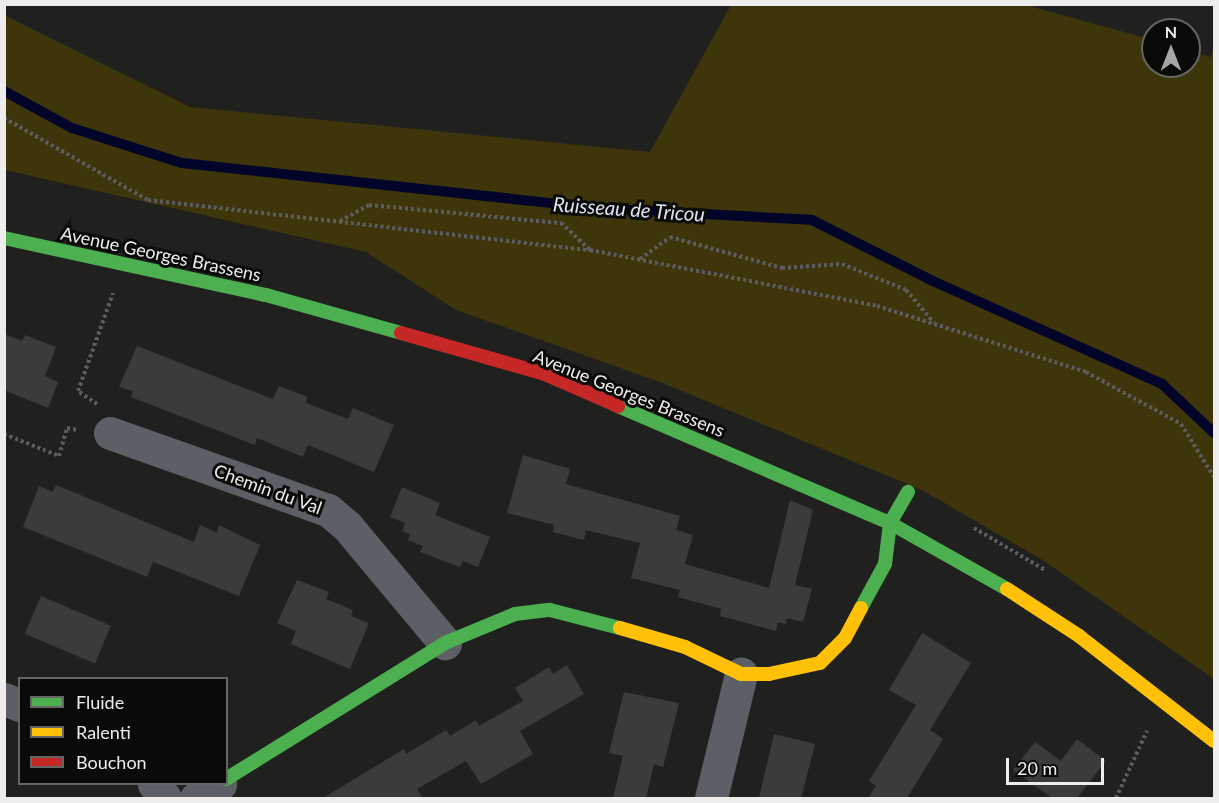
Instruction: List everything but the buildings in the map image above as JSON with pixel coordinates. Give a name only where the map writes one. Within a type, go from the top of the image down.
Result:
[{"type":"street","name":"Avenue Georges Brassens","points":[[4,238],[266,294],[545,374],[890,523],[1017,594],[1068,628],[1160,702],[1215,741]]},
{"type":"street","name":"Chemin du Val","points":[[110,433],[328,510],[347,526],[445,643]]},
{"type":"street","points":[[228,778],[445,643],[514,614],[550,610],[684,647],[741,674],[769,674],[820,663],[845,638],[885,564],[890,523],[908,492]]},
{"type":"street","points":[[711,798],[741,674]]},
{"type":"street","points":[[155,785],[165,798]]},
{"type":"street","points":[[196,798],[217,785]]},
{"type":"path","points":[[4,118],[148,200],[590,250],[877,306],[1086,372],[1181,424],[1215,477]]},
{"type":"path","points":[[339,222],[369,205],[561,223],[590,250]]},
{"type":"path","points":[[640,260],[670,237],[782,268],[842,264],[906,290],[936,325]]},
{"type":"path","points":[[4,434],[59,456],[67,429],[110,433],[104,408],[78,392],[123,265]]},
{"type":"path","points":[[1116,798],[1160,702]]},
{"type":"shaded area","points":[[731,5],[1026,5],[1141,37],[1141,78],[1201,78],[1201,54],[1211,57],[1214,43],[1214,679],[1041,559],[922,490],[660,382],[456,310],[366,252],[5,170],[4,15],[190,107],[650,152]]},
{"type":"waterway","name":"Ruisseau de Tricou","points":[[4,91],[72,128],[182,163],[593,208],[812,220],[933,281],[1162,384],[1214,433]]},
{"type":"traffic: fast","points":[[4,238],[266,295],[401,333]]},
{"type":"traffic: fast","points":[[618,406],[890,523],[1007,589]]},
{"type":"traffic: fast","points":[[861,608],[885,564],[890,523],[908,492]]},
{"type":"traffic: fast","points":[[228,778],[445,643],[515,614],[550,610],[620,628]]},
{"type":"traffic: slow","points":[[1007,589],[1079,636],[1214,741]]},
{"type":"traffic: slow","points":[[620,628],[685,647],[741,674],[769,674],[820,663],[845,638],[861,608]]},
{"type":"traffic: jam","points":[[401,333],[545,374],[618,406]]}]
